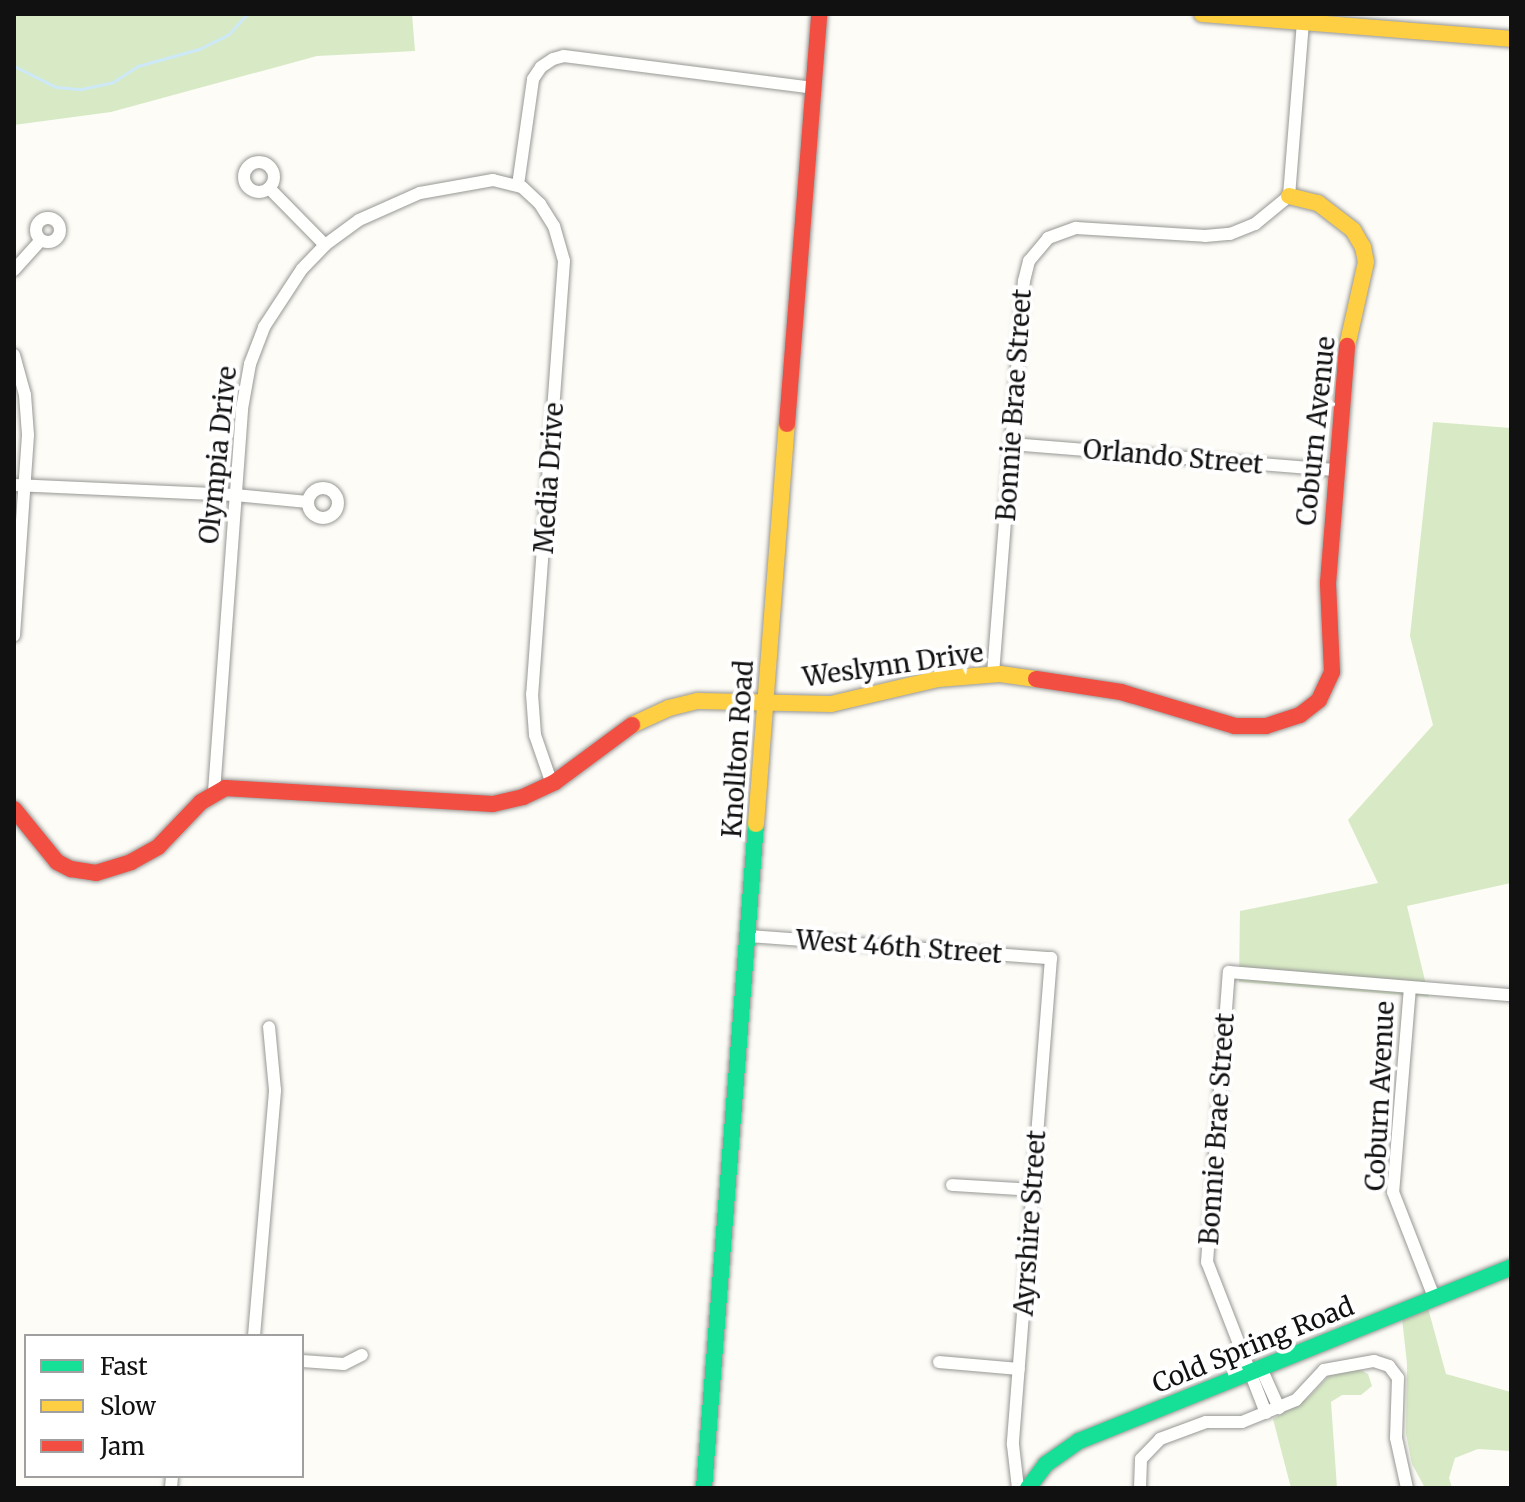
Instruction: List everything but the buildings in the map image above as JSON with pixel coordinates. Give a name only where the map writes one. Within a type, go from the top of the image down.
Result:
[{"type":"street","name":"Knollton Road","points":[[704,1488],[819,14]]},
{"type":"street","points":[[1202,14],[1511,39]]},
{"type":"street","points":[[1289,196],[1303,22]]},
{"type":"street","points":[[518,185],[533,79],[541,67],[553,59],[564,56],[813,88]]},
{"type":"street","name":"Olympia Drive","points":[[214,792],[243,399],[255,350],[284,292],[325,245],[359,220],[410,196],[487,180],[518,185]]},
{"type":"street","name":"Media Drive","points":[[518,185],[533,196],[552,222],[561,246],[565,270],[532,694],[535,735],[552,784]]},
{"type":"street","points":[[269,188],[325,245]]},
{"type":"street","name":"Bonnie Brae Street","points":[[993,674],[1024,275],[1029,261],[1044,241],[1076,228],[1226,235],[1255,224],[1289,196]]},
{"type":"street","name":"Coburn Avenue","points":[[1289,196],[1318,203],[1334,215],[1358,236],[1365,254],[1365,272],[1346,351],[1335,470],[1328,583],[1333,666],[1325,691],[1311,708]]},
{"type":"street","points":[[14,270],[41,240]]},
{"type":"street","points":[[14,355],[28,415],[20,485],[14,636]]},
{"type":"street","name":"Orlando Street","points":[[1011,444],[1335,470]]},
{"type":"street","points":[[20,485],[235,495],[308,502]]},
{"type":"street","name":"Weslynn Drive","points":[[214,792],[236,786],[478,805],[523,797],[552,784],[629,726],[660,711],[713,700],[766,704],[846,702],[928,681],[993,674],[1121,692],[1240,727],[1281,723],[1311,708]]},
{"type":"street","points":[[14,809],[45,851],[61,865],[91,873],[117,868],[162,844],[214,792]]},
{"type":"street","name":"West 46th Street","points":[[748,936],[1051,958]]},
{"type":"street","name":"Ayrshire Street","points":[[1018,1488],[1013,1445],[1051,958]]},
{"type":"street","name":"Bonnie Brae Street","points":[[1255,1371],[1207,1262],[1229,972],[1410,987]]},
{"type":"street","points":[[1410,987],[1511,995]]},
{"type":"street","name":"Coburn Avenue","points":[[1410,987],[1393,1192],[1434,1297]]},
{"type":"street","points":[[254,1334],[275,1090],[269,1027]]},
{"type":"street","points":[[952,1185],[1033,1190]]},
{"type":"street","name":"Cold Spring Road","points":[[1028,1488],[1051,1459],[1079,1441],[1511,1267]]},
{"type":"street","points":[[304,1361],[344,1364],[362,1355]]},
{"type":"street","points":[[1140,1488],[1141,1459],[1160,1439],[1206,1422],[1238,1423],[1266,1413],[1301,1396],[1324,1370],[1374,1361],[1389,1366],[1399,1383],[1396,1438],[1407,1488]]},
{"type":"street","points":[[939,1362],[1019,1369]]},
{"type":"street","points":[[1255,1371],[1279,1408]]},
{"type":"street","points":[[1255,1371],[1266,1413]]},
{"type":"green space","points":[[14,14],[412,14],[415,51],[317,56],[111,112],[14,125]]},
{"type":"green space","points":[[1433,422],[1511,428],[1511,883],[1407,906],[1429,997],[1239,982],[1240,911],[1378,883],[1348,820],[1433,725],[1410,636]]},
{"type":"green space","points":[[1428,1308],[1446,1374],[1511,1392],[1511,1451],[1478,1449],[1455,1458],[1449,1478],[1452,1488],[1425,1488],[1412,1464],[1406,1434],[1407,1364],[1402,1318]]},
{"type":"green space","points":[[1357,1368],[1368,1374],[1372,1386],[1361,1395],[1342,1395],[1331,1402],[1337,1488],[1291,1488],[1273,1419],[1308,1398],[1331,1374]]},
{"type":"waterway","points":[[14,66],[56,87],[81,89],[113,82],[138,66],[199,49],[228,35],[247,14]]},
{"type":"traffic: fast","points":[[704,1488],[756,824]]},
{"type":"traffic: fast","points":[[1028,1488],[1046,1464],[1079,1441],[1511,1267]]},
{"type":"traffic: slow","points":[[1202,14],[1511,39]]},
{"type":"traffic: slow","points":[[1289,196],[1318,203],[1353,230],[1363,247],[1366,262],[1347,346]]},
{"type":"traffic: slow","points":[[756,824],[787,424]]},
{"type":"traffic: slow","points":[[632,725],[669,708],[698,701],[831,704],[938,679],[1000,674],[1036,679]]},
{"type":"traffic: jam","points":[[787,424],[819,14]]},
{"type":"traffic: jam","points":[[1036,679],[1121,692],[1235,726],[1266,726],[1300,715],[1319,700],[1332,672],[1328,583],[1347,346]]},
{"type":"traffic: jam","points":[[14,809],[57,862],[71,869],[96,873],[131,862],[158,847],[201,802],[225,788],[493,804],[523,797],[555,782],[632,725]]}]
